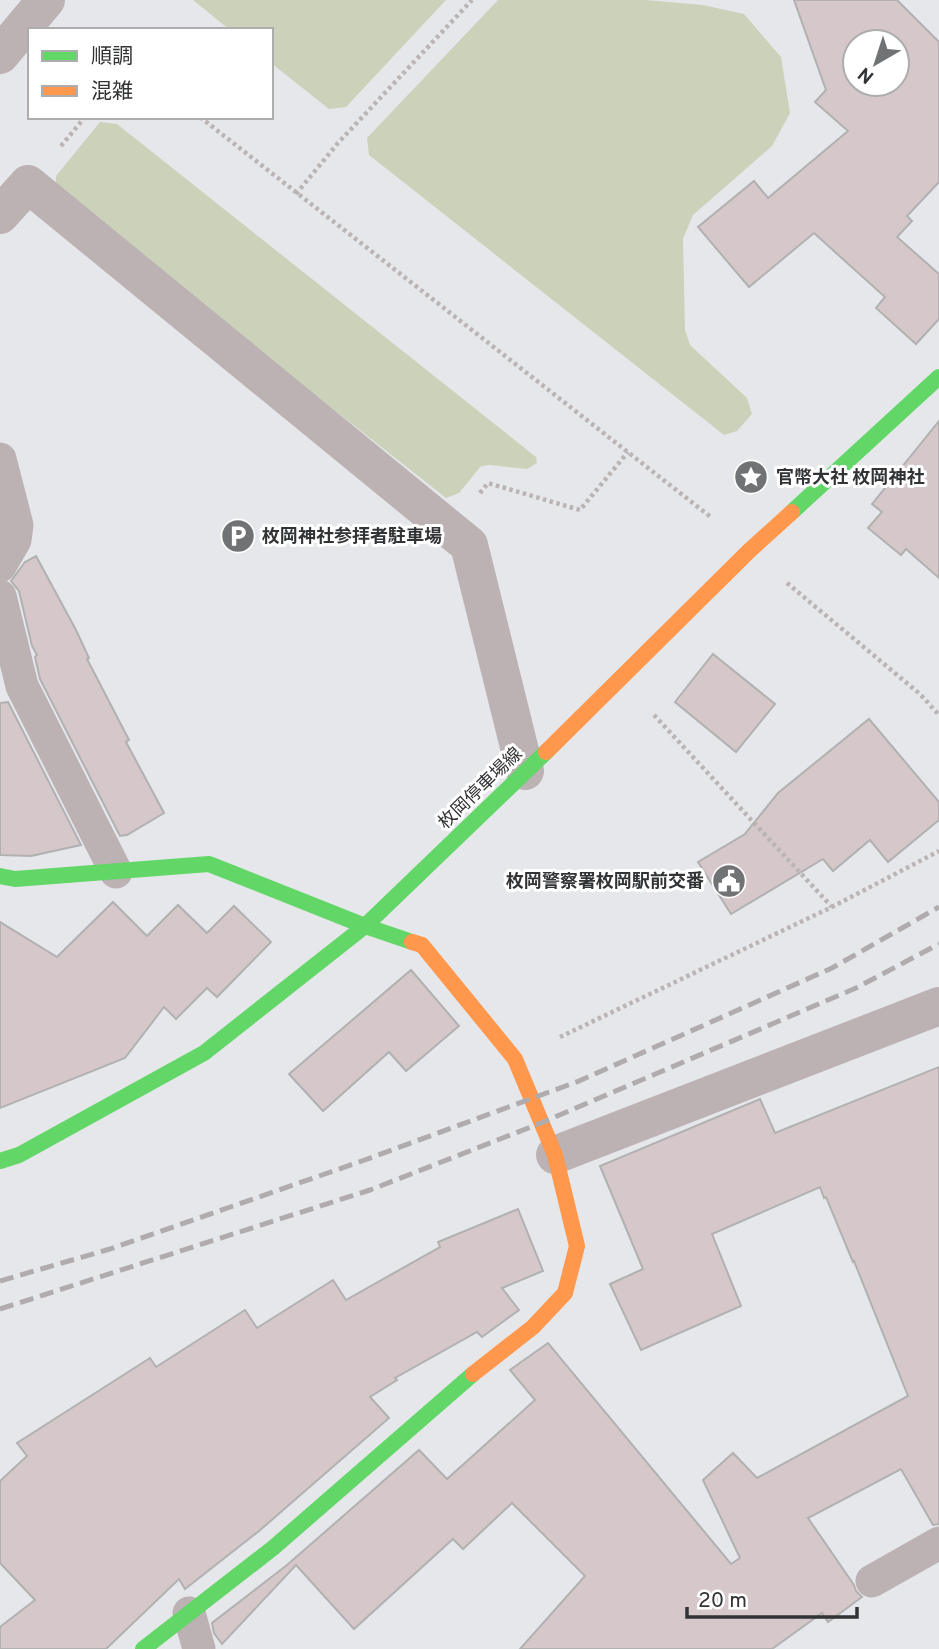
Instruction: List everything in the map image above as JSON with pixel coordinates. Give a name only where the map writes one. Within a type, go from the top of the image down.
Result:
[{"type":"street","points":[[0,55],[46,0]]},
{"type":"street","points":[[0,215],[28,184],[469,545],[525,771]]},
{"type":"street","name":"枚岡停車場線","points":[[0,1161],[19,1155],[204,1053],[365,926],[750,551],[939,377]]},
{"type":"street","points":[[0,876],[15,878],[209,864],[365,926],[422,945],[516,1059],[555,1155],[577,1246],[565,1293],[533,1327],[497,1353],[273,1548],[143,1649]]},
{"type":"street","points":[[555,1155],[939,1006]]},
{"type":"lane","points":[[0,459],[17,525],[15,540],[0,566]]},
{"type":"lane","points":[[0,596],[22,686],[116,872]]},
{"type":"lane","points":[[873,1581],[939,1543]]},
{"type":"lane","points":[[190,1613],[199,1649]]},
{"type":"path","points":[[296,194],[338,143],[472,0]]},
{"type":"path","points":[[202,119],[719,523],[750,551]]},
{"type":"path","points":[[488,484],[580,510],[628,452]]},
{"type":"path","points":[[810,603],[920,694],[939,715]]},
{"type":"path","points":[[621,679],[832,907]]},
{"type":"path","points":[[516,1059],[832,907],[939,850]]},
{"type":"green space","points":[[193,0],[446,0],[346,107],[329,109],[273,65],[273,28],[228,28]]},
{"type":"green space","points":[[498,0],[646,0],[703,5],[744,14],[781,57],[790,113],[772,146],[693,215],[683,239],[685,330],[690,345],[747,398],[752,414],[737,431],[724,435],[369,155],[367,138]]},
{"type":"green space","points":[[100,122],[117,124],[536,457],[537,463],[527,469],[481,466],[459,493],[446,498],[56,191],[56,176]]},
{"type":"building","points":[[794,0],[897,0],[939,42],[939,182],[907,216],[912,221],[897,237],[939,274],[939,319],[916,344],[876,308],[885,297],[814,233],[749,287],[698,227],[754,181],[768,198],[848,131],[815,102],[826,90]]},
{"type":"building","points":[[939,421],[939,578],[906,549],[901,555],[868,528],[882,512],[872,504]]},
{"type":"building","points":[[36,556],[76,630],[89,658],[87,659],[129,740],[126,742],[164,813],[127,835],[120,836],[40,679],[35,657],[37,655],[32,646],[19,591],[11,581],[25,562]]},
{"type":"building","points":[[713,654],[775,704],[736,752],[675,702]]},
{"type":"building","points":[[8,702],[81,845],[31,856],[0,855],[0,703]]},
{"type":"building","points":[[869,719],[939,802],[939,820],[888,862],[870,840],[833,871],[823,859],[731,914],[698,862],[745,834],[778,793]]},
{"type":"building","points":[[113,902],[147,936],[178,905],[207,933],[234,906],[271,942],[217,997],[207,988],[176,1019],[164,1007],[125,1058],[0,1108],[0,922],[57,957]]},
{"type":"building","points":[[411,970],[459,1026],[406,1071],[389,1052],[323,1111],[289,1074]]},
{"type":"building","points":[[939,1067],[939,1524],[933,1525],[901,1469],[808,1518],[862,1597],[828,1622],[822,1613],[772,1649],[520,1649],[585,1576],[512,1503],[463,1549],[453,1539],[354,1629],[296,1565],[222,1644],[214,1633],[212,1623],[287,1565],[419,1450],[447,1479],[535,1400],[510,1370],[548,1343],[731,1564],[740,1558],[703,1480],[733,1453],[757,1478],[908,1396],[854,1261],[820,1187],[712,1234],[741,1306],[641,1350],[610,1284],[643,1269],[600,1166],[760,1099],[775,1133]]},
{"type":"building","points":[[518,1209],[543,1271],[502,1288],[519,1310],[482,1337],[477,1332],[395,1378],[397,1380],[370,1397],[389,1418],[259,1531],[185,1589],[179,1579],[106,1649],[0,1649],[0,1627],[35,1600],[0,1563],[0,1481],[27,1456],[17,1443],[150,1358],[156,1367],[245,1310],[257,1328],[333,1280],[346,1300],[440,1247],[438,1242]]},
{"type":"railway","points":[[0,1281],[110,1249],[362,1161],[579,1081],[832,968],[939,907]]},
{"type":"railway","points":[[0,1309],[370,1190],[541,1123],[856,988],[939,944]]},
{"type":"traffic: fast","points":[[792,512],[939,377]]},
{"type":"traffic: fast","points":[[0,1161],[19,1155],[204,1053],[365,926],[546,752]]},
{"type":"traffic: fast","points":[[0,876],[15,879],[209,864],[412,942]]},
{"type":"traffic: fast","points":[[143,1649],[273,1548],[473,1374]]},
{"type":"traffic: slow","points":[[546,752],[749,551],[792,512]]},
{"type":"traffic: slow","points":[[412,942],[422,945],[515,1059],[555,1155],[577,1246],[565,1293],[533,1327],[473,1374]]},
{"type":"place","name":"官幣大社 枚岡神社","points":[[751,477]]},
{"type":"place","name":"枚岡神社参拝者駐車場","points":[[238,536]]},
{"type":"place","name":"枚岡警察署枚岡駅前交番","points":[[729,881]]}]
